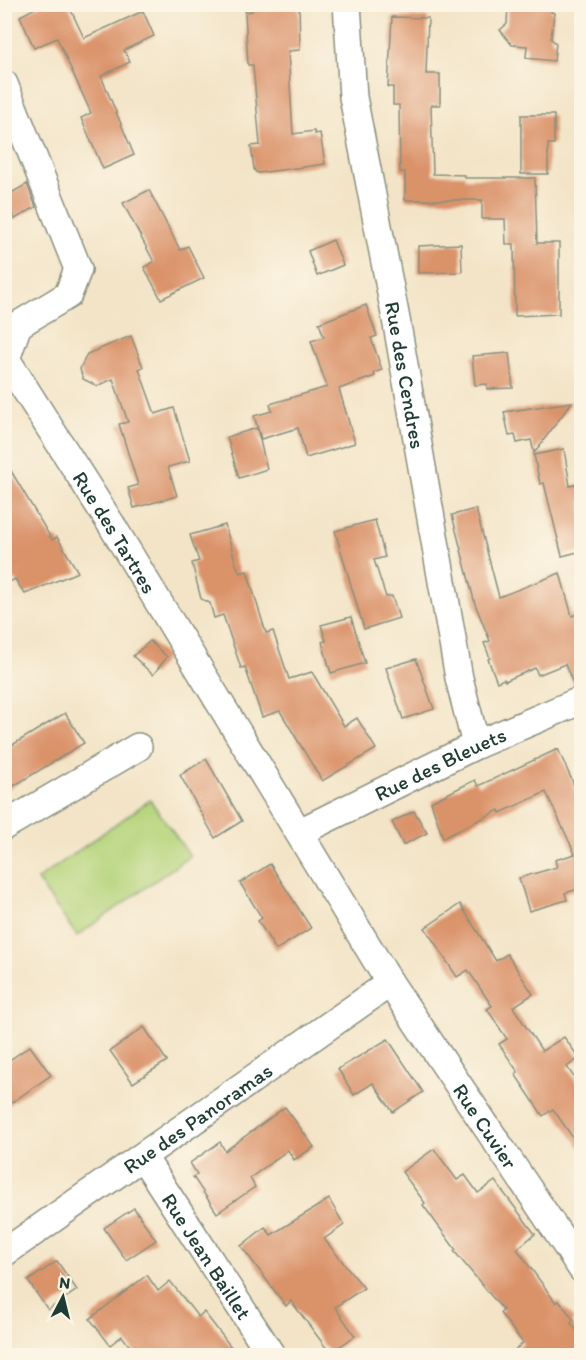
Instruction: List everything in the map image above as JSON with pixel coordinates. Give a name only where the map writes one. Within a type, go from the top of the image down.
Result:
[{"type":"street","name":"Rue des Cendres","points":[[347,4],[352,97],[396,319],[459,678],[476,745]]},
{"type":"street","name":"Rue des Tartres","points":[[4,84],[78,269],[68,295],[18,324],[6,359],[111,524],[390,982]]},
{"type":"street","name":"Rue des Bleuets","points":[[300,832],[476,745],[582,700]]},
{"type":"street","points":[[4,826],[138,747]]},
{"type":"street","name":"Rue des Panoramas","points":[[4,1253],[390,982]]},
{"type":"street","name":"Rue Cuvier","points":[[390,982],[582,1269]]},
{"type":"street","name":"Rue Jean Baillet","points":[[143,1157],[272,1356]]},
{"type":"green space","points":[[150,800],[190,856],[77,936],[37,880]]},
{"type":"building","points":[[43,4],[68,4],[84,38],[143,11],[154,36],[124,50],[130,62],[101,76],[134,155],[103,169],[81,118],[91,113],[57,38],[34,48],[20,16]]},
{"type":"building","points":[[252,4],[299,4],[300,50],[288,51],[293,134],[314,131],[315,134],[320,133],[325,164],[259,173],[254,169],[251,146],[260,145],[253,65],[248,65],[245,12],[252,11]]},
{"type":"building","points":[[508,4],[552,4],[551,12],[554,13],[551,39],[556,43],[554,61],[526,58],[527,46],[512,45],[500,30],[507,24]]},
{"type":"building","points":[[392,17],[428,18],[426,74],[440,74],[440,105],[431,105],[433,174],[465,175],[465,178],[535,178],[537,243],[559,243],[559,314],[515,316],[514,244],[506,244],[505,219],[482,219],[482,200],[405,200],[405,172],[400,172],[399,105],[393,105],[393,87],[388,87]]},
{"type":"building","points":[[521,115],[554,115],[554,144],[548,144],[548,174],[521,174]]},
{"type":"building","points":[[27,184],[36,207],[15,219],[4,197]]},
{"type":"building","points":[[149,190],[180,250],[188,246],[204,278],[161,299],[144,267],[154,262],[123,203]]},
{"type":"building","points":[[333,240],[343,265],[317,276],[308,251]]},
{"type":"building","points":[[461,244],[462,272],[418,273],[418,246]]},
{"type":"building","points":[[366,305],[377,336],[371,338],[382,370],[374,373],[375,376],[339,389],[355,443],[306,458],[298,428],[261,439],[254,416],[272,411],[270,404],[327,387],[311,341],[324,337],[319,323]]},
{"type":"building","points":[[131,336],[143,367],[139,369],[155,414],[174,408],[190,461],[168,467],[177,496],[134,508],[128,488],[138,485],[119,424],[128,422],[113,379],[97,386],[83,379],[80,369],[87,354]]},
{"type":"building","points":[[509,353],[513,388],[487,389],[487,384],[475,385],[472,356]]},
{"type":"building","points":[[572,402],[534,453],[531,440],[517,443],[515,435],[509,436],[504,412]]},
{"type":"building","points":[[257,428],[267,469],[239,478],[227,437]]},
{"type":"building","points":[[564,449],[570,486],[582,483],[582,551],[562,556],[544,483],[540,484],[534,455]]},
{"type":"building","points":[[4,459],[52,540],[57,537],[78,572],[25,594],[15,579],[4,585]]},
{"type":"building","points":[[476,509],[499,597],[560,573],[572,616],[582,612],[582,685],[574,686],[565,664],[538,675],[535,668],[505,681],[504,679],[497,682],[484,643],[490,641],[475,604],[452,515]]},
{"type":"building","points":[[375,520],[385,557],[374,560],[386,597],[392,596],[399,618],[364,629],[335,531]]},
{"type":"building","points":[[225,525],[236,564],[240,573],[247,571],[266,633],[273,631],[289,679],[312,672],[344,726],[357,718],[376,749],[322,781],[280,711],[262,717],[245,667],[241,668],[223,615],[214,618],[210,603],[201,599],[192,563],[199,561],[190,535]]},
{"type":"building","points":[[351,617],[365,663],[331,673],[322,642],[326,641],[321,625]]},
{"type":"building","points":[[150,641],[167,657],[153,675],[133,656]]},
{"type":"building","points":[[416,659],[434,709],[403,719],[386,668]]},
{"type":"building","points":[[65,713],[84,743],[4,792],[4,750]]},
{"type":"building","points":[[558,749],[582,803],[582,888],[565,893],[567,900],[529,911],[519,878],[557,867],[555,860],[575,854],[546,792],[500,813],[499,810],[443,838],[431,802],[475,780],[478,786]]},
{"type":"building","points":[[206,759],[242,821],[215,838],[180,775]]},
{"type":"building","points":[[414,811],[427,833],[403,845],[392,822]]},
{"type":"building","points":[[270,864],[311,928],[276,950],[258,921],[262,918],[240,883]]},
{"type":"building","points":[[460,904],[496,961],[507,954],[533,994],[513,1007],[542,1051],[564,1037],[579,1058],[567,1067],[582,1089],[582,1151],[553,1109],[543,1116],[515,1074],[518,1072],[499,1044],[507,1039],[487,1009],[492,1006],[468,970],[457,977],[425,928]]},
{"type":"building","points":[[144,1027],[167,1061],[133,1083],[110,1051]]},
{"type":"building","points":[[388,1039],[423,1092],[393,1112],[373,1083],[354,1095],[338,1069]]},
{"type":"building","points":[[30,1046],[51,1075],[4,1108],[4,1064]]},
{"type":"building","points":[[285,1107],[314,1147],[294,1160],[288,1150],[250,1178],[255,1187],[217,1213],[193,1177],[197,1174],[190,1163],[220,1142],[225,1151]]},
{"type":"building","points":[[434,1149],[457,1180],[465,1175],[478,1193],[495,1181],[535,1234],[517,1249],[556,1303],[559,1301],[574,1320],[571,1323],[582,1337],[582,1356],[508,1356],[523,1343],[500,1313],[503,1310],[454,1251],[456,1250],[402,1172]]},
{"type":"building","points":[[329,1199],[344,1225],[324,1239],[364,1288],[335,1307],[355,1336],[330,1353],[291,1301],[286,1306],[241,1246],[265,1227],[271,1235]]},
{"type":"building","points":[[134,1208],[156,1240],[126,1260],[104,1228]]},
{"type":"building","points":[[57,1261],[77,1290],[48,1310],[28,1281]]},
{"type":"building","points":[[147,1275],[158,1291],[170,1281],[198,1317],[204,1312],[238,1356],[137,1356],[122,1336],[110,1345],[90,1319]]}]
